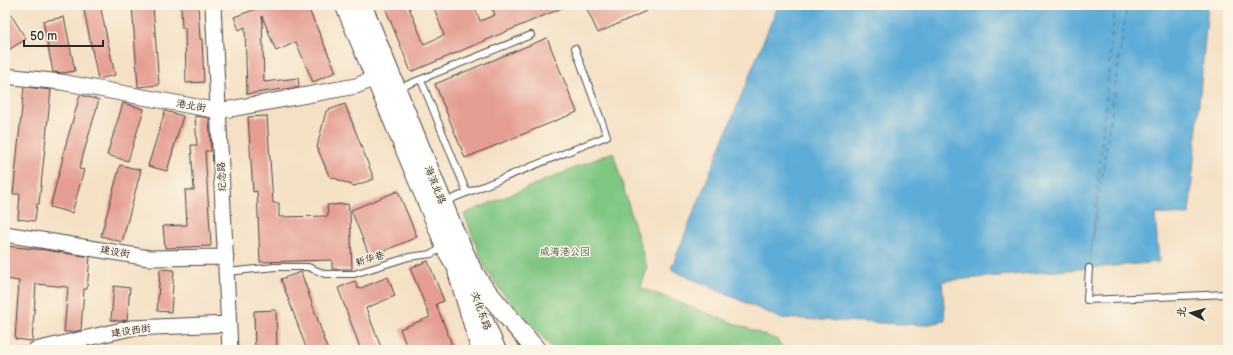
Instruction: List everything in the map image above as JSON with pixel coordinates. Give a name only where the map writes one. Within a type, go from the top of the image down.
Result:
[{"type":"main road","name":"海滨北路","points":[[345,5],[441,235],[451,242],[482,286],[536,350]]},
{"type":"main road","name":"海滨北路","points":[[362,5],[442,202],[455,264],[472,292],[519,350]]},
{"type":"main road","points":[[455,264],[481,350]]},
{"type":"main road","name":"文化东路","points":[[472,270],[472,292],[496,350]]},
{"type":"street","name":"纪念路","points":[[213,5],[230,350]]},
{"type":"street","name":"港北街","points":[[5,76],[61,82],[219,111],[356,86],[375,78]]},
{"type":"street","name":"建设街","points":[[5,234],[149,258],[227,265]]},
{"type":"street","name":"建设西街","points":[[35,350],[131,328],[229,324]]},
{"type":"lane","points":[[397,89],[531,35]]},
{"type":"lane","points":[[442,202],[606,136],[574,48]]},
{"type":"lane","points":[[421,80],[467,193]]},
{"type":"lane","name":"新华巷","points":[[227,265],[308,267],[325,274],[354,274],[409,257],[431,254],[451,242]]},
{"type":"lane","points":[[1089,268],[1086,300],[1228,294]]},
{"type":"green space","name":"威海港公园","points":[[613,152],[647,268],[641,288],[778,340],[783,350],[554,350],[500,290],[485,267],[464,214]]},
{"type":"water","points":[[778,5],[1208,5],[1189,215],[1155,214],[1159,262],[942,281],[945,321],[923,325],[780,318],[674,271],[671,267]]},
{"type":"building","points":[[5,5],[26,39],[5,52]]},
{"type":"building","points":[[83,5],[100,5],[115,75],[98,79]]},
{"type":"building","points":[[132,5],[153,5],[159,85],[138,87]]},
{"type":"building","points":[[181,5],[198,5],[200,39],[202,39],[204,82],[186,83],[185,28],[182,28]]},
{"type":"building","points":[[267,5],[307,5],[336,72],[313,82],[296,42],[276,51],[262,16],[264,82],[298,78],[299,87],[247,94],[245,27],[239,30],[234,17]]},
{"type":"building","points":[[384,5],[408,5],[424,44],[444,35],[433,5],[474,5],[480,21],[495,15],[491,5],[569,5],[411,72]]},
{"type":"building","points":[[585,5],[659,5],[598,33]]},
{"type":"building","points":[[64,17],[75,71],[63,73],[53,72],[43,21]]},
{"type":"building","points":[[547,38],[577,112],[465,158],[435,84]]},
{"type":"building","points":[[24,87],[51,90],[39,204],[37,204],[35,221],[18,219],[20,194],[13,194]]},
{"type":"building","points":[[80,95],[99,100],[79,169],[84,170],[72,213],[50,207]]},
{"type":"building","points":[[123,103],[144,109],[128,161],[107,155]]},
{"type":"building","points":[[345,104],[374,179],[354,186],[329,176],[317,147],[326,111]]},
{"type":"building","points":[[165,111],[183,116],[167,171],[148,166]]},
{"type":"building","points":[[195,116],[209,118],[211,151],[205,151],[211,246],[165,248],[163,226],[187,225],[185,190],[194,190],[191,145],[197,145]]},
{"type":"building","points":[[267,116],[273,203],[279,203],[279,217],[328,216],[327,205],[348,204],[350,211],[352,269],[332,269],[332,260],[260,262],[257,191],[253,192],[248,117]]},
{"type":"building","points":[[120,165],[141,170],[122,242],[101,236]]},
{"type":"building","points":[[398,191],[417,237],[370,257],[351,210]]},
{"type":"building","points":[[6,246],[90,257],[87,289],[84,289],[81,330],[64,332],[68,287],[36,284],[32,341],[15,339],[19,281],[5,279]]},
{"type":"building","points":[[428,261],[444,301],[436,304],[454,350],[408,350],[400,329],[430,317],[410,268]]},
{"type":"building","points":[[160,269],[174,270],[171,312],[157,311]]},
{"type":"building","points":[[301,272],[328,350],[307,350],[281,279]]},
{"type":"building","points":[[388,277],[395,296],[366,308],[382,350],[361,350],[338,288],[355,281],[358,289]]},
{"type":"building","points":[[114,286],[130,288],[127,320],[111,320]]},
{"type":"building","points":[[276,310],[277,350],[255,350],[254,311]]},
{"type":"ferry route","points":[[1091,253],[1115,5]]},
{"type":"ferry route","points":[[1089,266],[1127,5]]}]
